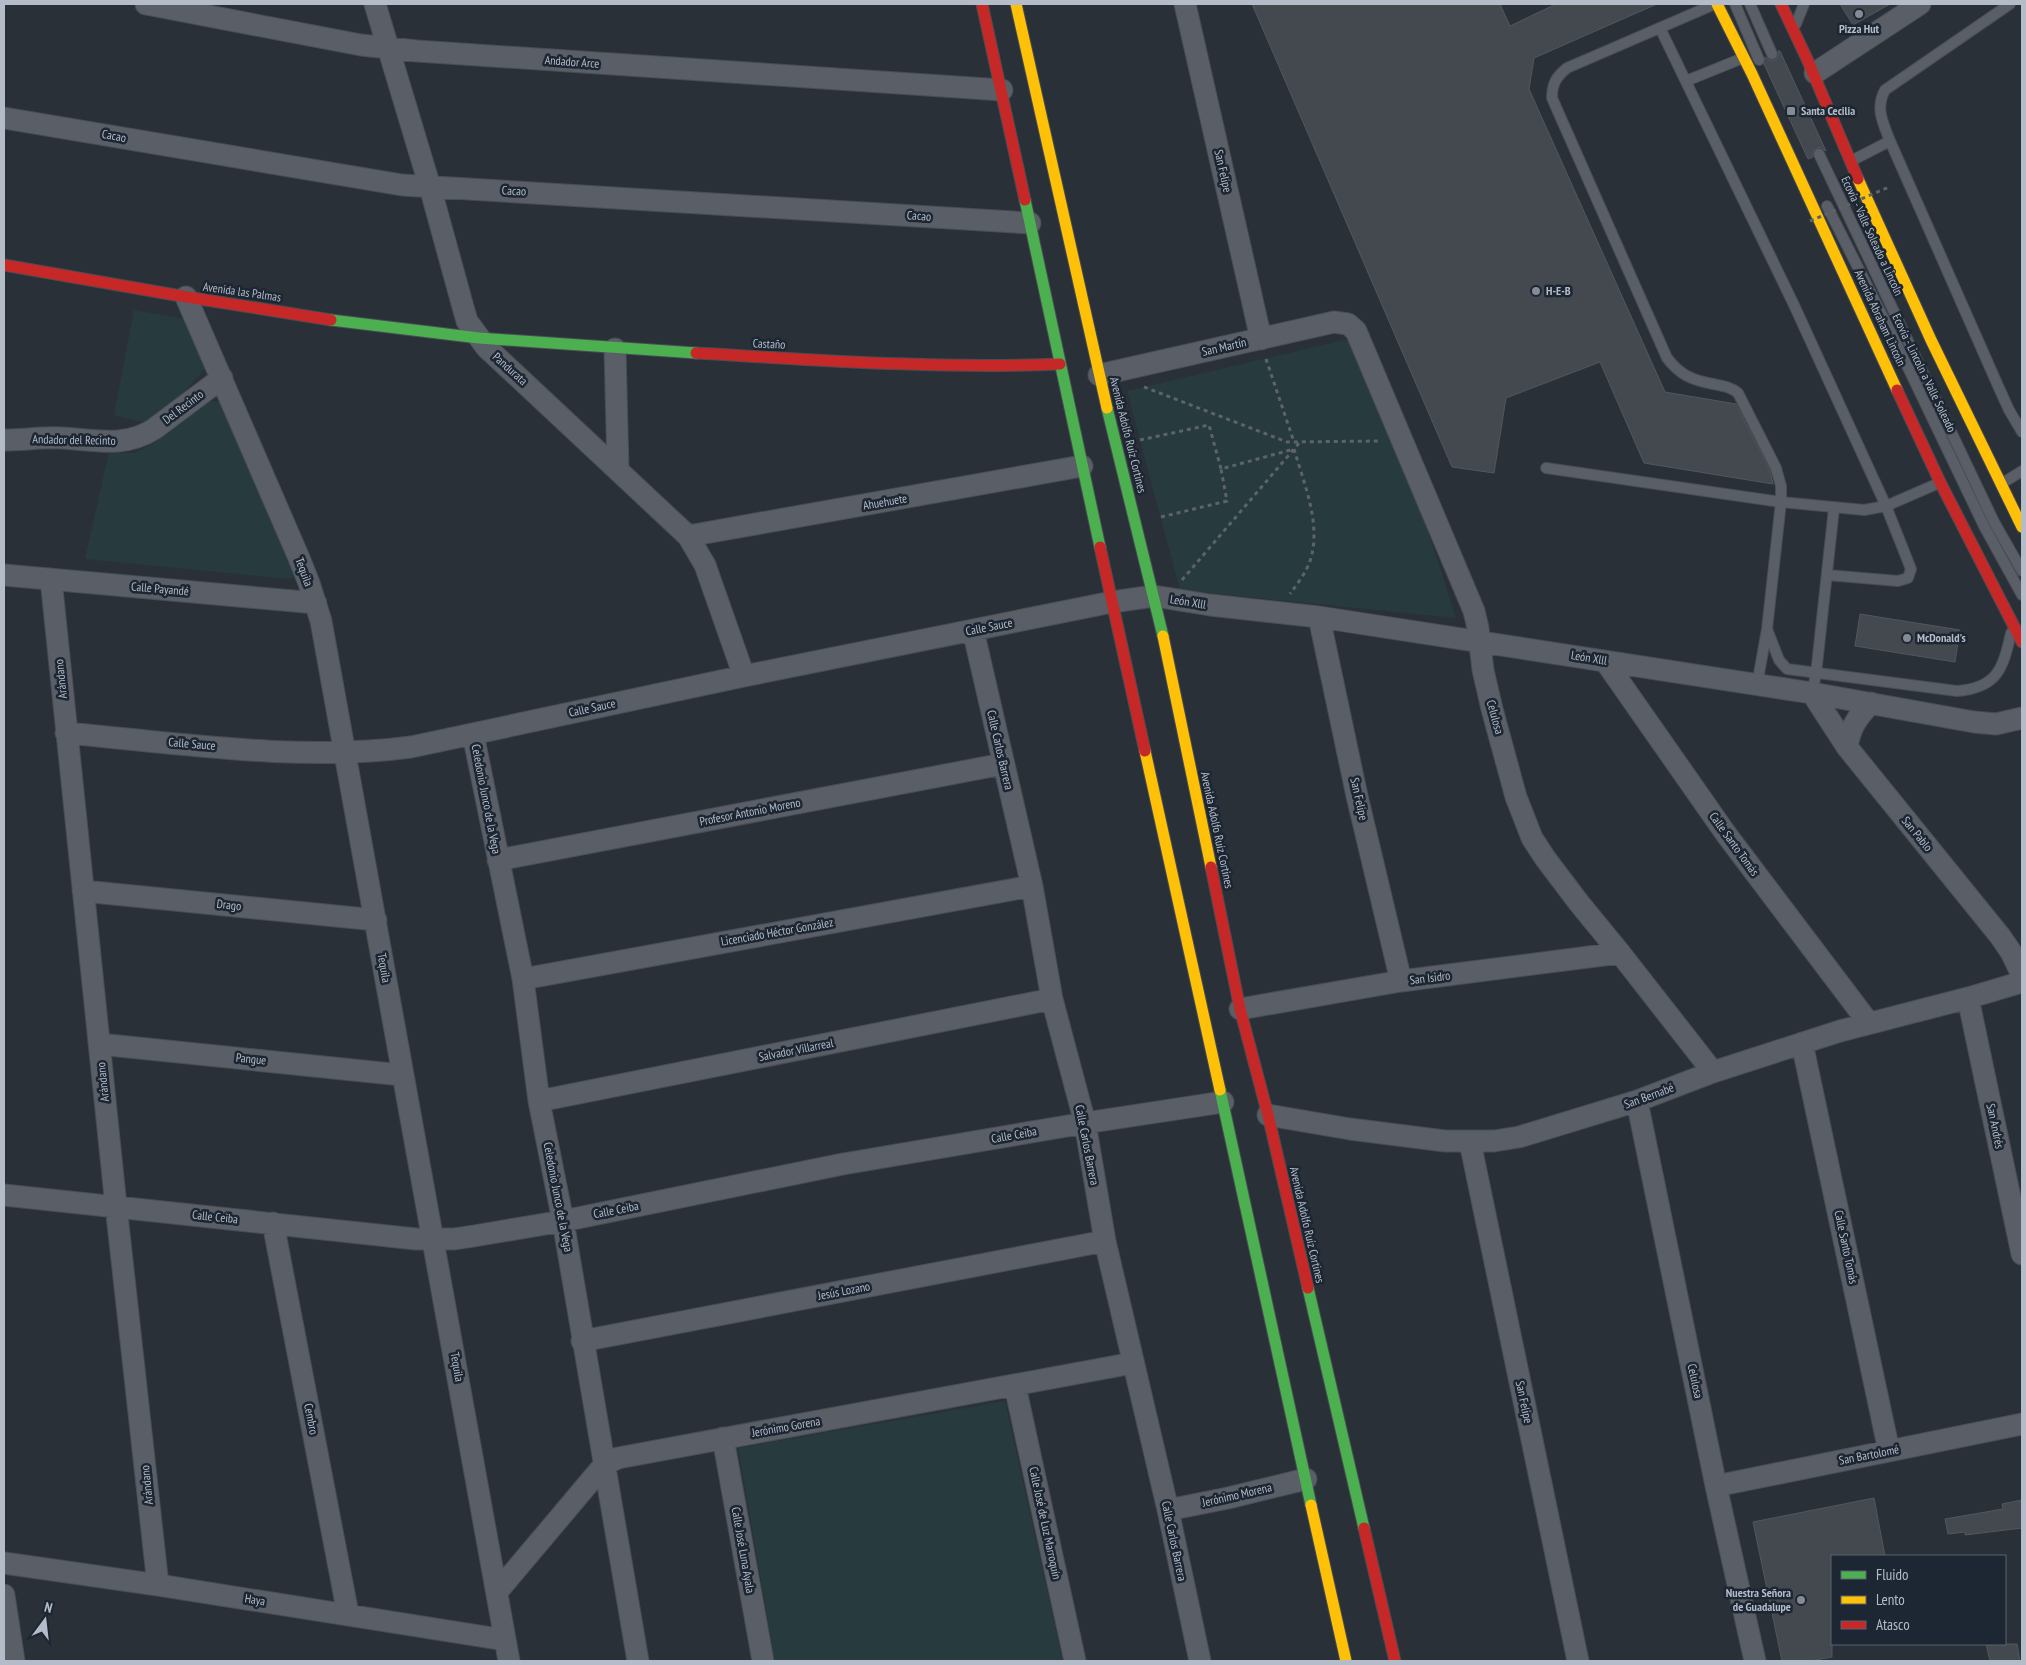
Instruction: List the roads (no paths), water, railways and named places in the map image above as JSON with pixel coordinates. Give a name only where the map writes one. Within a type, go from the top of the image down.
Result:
[{"type":"main road","points":[[982,4],[1346,1661]]},
{"type":"main road","name":"Avenida Adolfo Ruíz Cortines","points":[[1016,4],[1100,376],[1154,596],[1240,1009],[1268,1115],[1395,1661]]},
{"type":"main road","name":"Avenida Abraham Lincoln","points":[[1716,4],[1744,57],[1940,482],[2022,642]]},
{"type":"main road","points":[[1781,4],[1815,73],[1850,161],[1925,330],[2022,527]]},
{"type":"main road","name":"Avenida las Palmas","points":[[4,265],[186,297],[477,337]]},
{"type":"main road","name":"Castaño","points":[[477,337],[615,349],[927,365],[977,367],[1060,364]]},
{"type":"street","name":"Andador Arce","points":[[146,4],[361,45],[427,52],[1002,90]]},
{"type":"street","name":"Pandurata","points":[[375,4],[430,187],[467,322],[477,337],[688,536],[705,565],[744,676]]},
{"type":"street","name":"San Felipe","points":[[1185,4],[1263,349]]},
{"type":"street","points":[[1815,73],[1916,5]]},
{"type":"street","name":"Cacao","points":[[4,118],[402,185],[1030,223]]},
{"type":"street","name":"Tequila","points":[[186,297],[299,558],[316,603],[376,920],[402,1075],[434,1240],[509,1661]]},
{"type":"street","name":"San Martín","points":[[1100,376],[1263,349],[1334,322],[1348,324]]},
{"type":"street","name":"Celulosa","points":[[1348,324],[1360,335],[1468,592],[1476,619],[1483,670],[1492,709],[1523,819],[1532,838],[1545,858],[1713,1072]]},
{"type":"street","points":[[615,349],[618,469]]},
{"type":"street","name":"Del Recinto","points":[[144,436],[222,378]]},
{"type":"street","name":"Andador del Recinto","points":[[4,440],[62,438],[115,442],[144,436]]},
{"type":"street","name":"Ahuehuete","points":[[688,536],[1082,466]]},
{"type":"street","name":"Calle Payandé","points":[[4,575],[316,603]]},
{"type":"street","name":"Arándano","points":[[51,579],[116,1206],[158,1585]]},
{"type":"street","name":"León Xlll","points":[[1112,602],[1154,596],[1183,602],[1319,617],[1757,685],[1814,684],[1871,703],[1996,724],[2022,718]]},
{"type":"street","name":"Calle Sauce","points":[[66,733],[260,750],[344,753],[375,752],[412,747],[744,676],[1112,602]]},
{"type":"street","name":"San Felipe","points":[[1319,617],[1357,796],[1402,981]]},
{"type":"street","name":"Calle Carlos Barrera","points":[[973,630],[1032,886],[1052,999],[1085,1123],[1105,1241],[1168,1510],[1200,1661]]},
{"type":"street","name":"Calle Santo Tomás","points":[[1605,661],[1726,834],[1868,1022]]},
{"type":"street","name":"San Pablo","points":[[1814,684],[1847,747],[2000,936],[2011,952],[2022,974]]},
{"type":"street","points":[[1847,747],[1853,724],[1871,703]]},
{"type":"street","name":"Celedonio Junco de la Vega","points":[[473,734],[522,979],[539,1101],[563,1221],[638,1661]]},
{"type":"street","name":"Profesor Antonio Moreno","points":[[498,860],[1003,764]]},
{"type":"street","name":"Licenciado Héctor González","points":[[522,979],[1032,886]]},
{"type":"street","name":"Drago","points":[[83,891],[376,920]]},
{"type":"street","name":"San Isidro","points":[[1240,1009],[1402,981],[1620,953]]},
{"type":"street","name":"San Bernabé","points":[[1268,1115],[1350,1129],[1445,1141],[1470,1142],[1519,1137],[1638,1101],[1713,1072],[1868,1022],[1968,998],[2022,982]]},
{"type":"street","name":"San Andrés","points":[[1968,998],[2022,1254]]},
{"type":"street","name":"Salvador Villarreal","points":[[539,1101],[1052,999]]},
{"type":"street","name":"Calle Santo Tomás","points":[[1802,1043],[1890,1451]]},
{"type":"street","name":"Pangue","points":[[99,1044],[402,1075]]},
{"type":"street","name":"Celulosa","points":[[1638,1101],[1716,1486],[1755,1661]]},
{"type":"street","name":"Calle Ceiba","points":[[4,1195],[434,1240],[464,1238],[563,1221],[843,1164],[1223,1102]]},
{"type":"street","name":"San Felipe","points":[[1470,1142],[1578,1661]]},
{"type":"street","name":"Cembro","points":[[273,1224],[348,1614]]},
{"type":"street","name":"Jesús Lozano","points":[[582,1341],[1105,1241]]},
{"type":"street","name":"Jerónimo Gorena","points":[[497,1592],[604,1465],[633,1454],[1133,1363]]},
{"type":"street","name":"Calle José de Luz Marroquín","points":[[1015,1386],[1075,1661]]},
{"type":"street","name":"San Bartolomé","points":[[1716,1486],[2022,1424]]},
{"type":"street","name":"Calle José Luna Ayala","points":[[723,1438],[763,1661]]},
{"type":"street","name":"Jerónimo Morena","points":[[1168,1510],[1306,1479]]},
{"type":"street","name":"Haya","points":[[4,1564],[158,1585],[505,1640]]},
{"type":"street","points":[[4,1595],[14,1661]]},
{"type":"lane","points":[[1716,4],[1567,68],[1554,82],[1552,98],[1667,358],[1680,372],[1692,378],[1728,387],[1738,393],[1776,468],[1781,486],[1781,502],[1767,630],[1757,685]]},
{"type":"lane","points":[[1735,4],[1760,60]]},
{"type":"lane","points":[[1750,4],[1772,54]]},
{"type":"lane","points":[[1794,30],[1804,4]]},
{"type":"lane","points":[[2010,4],[1885,90],[1879,107],[1890,141],[2009,410],[2022,432]]},
{"type":"lane","points":[[1660,28],[1794,305],[1886,506],[1910,565],[1911,574],[1908,578],[1898,581],[1827,575]]},
{"type":"lane","points":[[1686,81],[1744,57]]},
{"type":"lane","points":[[1850,161],[1890,141]]},
{"type":"lane","name":"Ecovía - Valle Soleado a Lincoln","points":[[1819,154],[1994,522],[2022,571]]},
{"type":"lane","name":"Ecovía - Lincoln a Valle Soleado","points":[[1822,195],[1900,350],[1984,526],[2022,595]]},
{"type":"lane","points":[[1546,468],[1781,502],[1864,510],[1886,506],[1940,482]]},
{"type":"lane","points":[[2000,484],[2022,471]]},
{"type":"lane","points":[[1814,684],[1834,508]]},
{"type":"lane","points":[[1767,630],[1783,666],[1814,684],[1957,691],[1979,687],[1990,681],[2000,671],[2006,658],[2012,625]]},
{"type":"place","name":"Pizza Hut","points":[[1859,14]]},
{"type":"place","name":"Santa Cecilia","points":[[1791,111]]},
{"type":"place","name":"H-E-B","points":[[1536,291]]},
{"type":"place","name":"McDonald's","points":[[1907,638]]},
{"type":"place","name":"Nuestra Señora de Guadalupe","points":[[1801,1600]]}]
